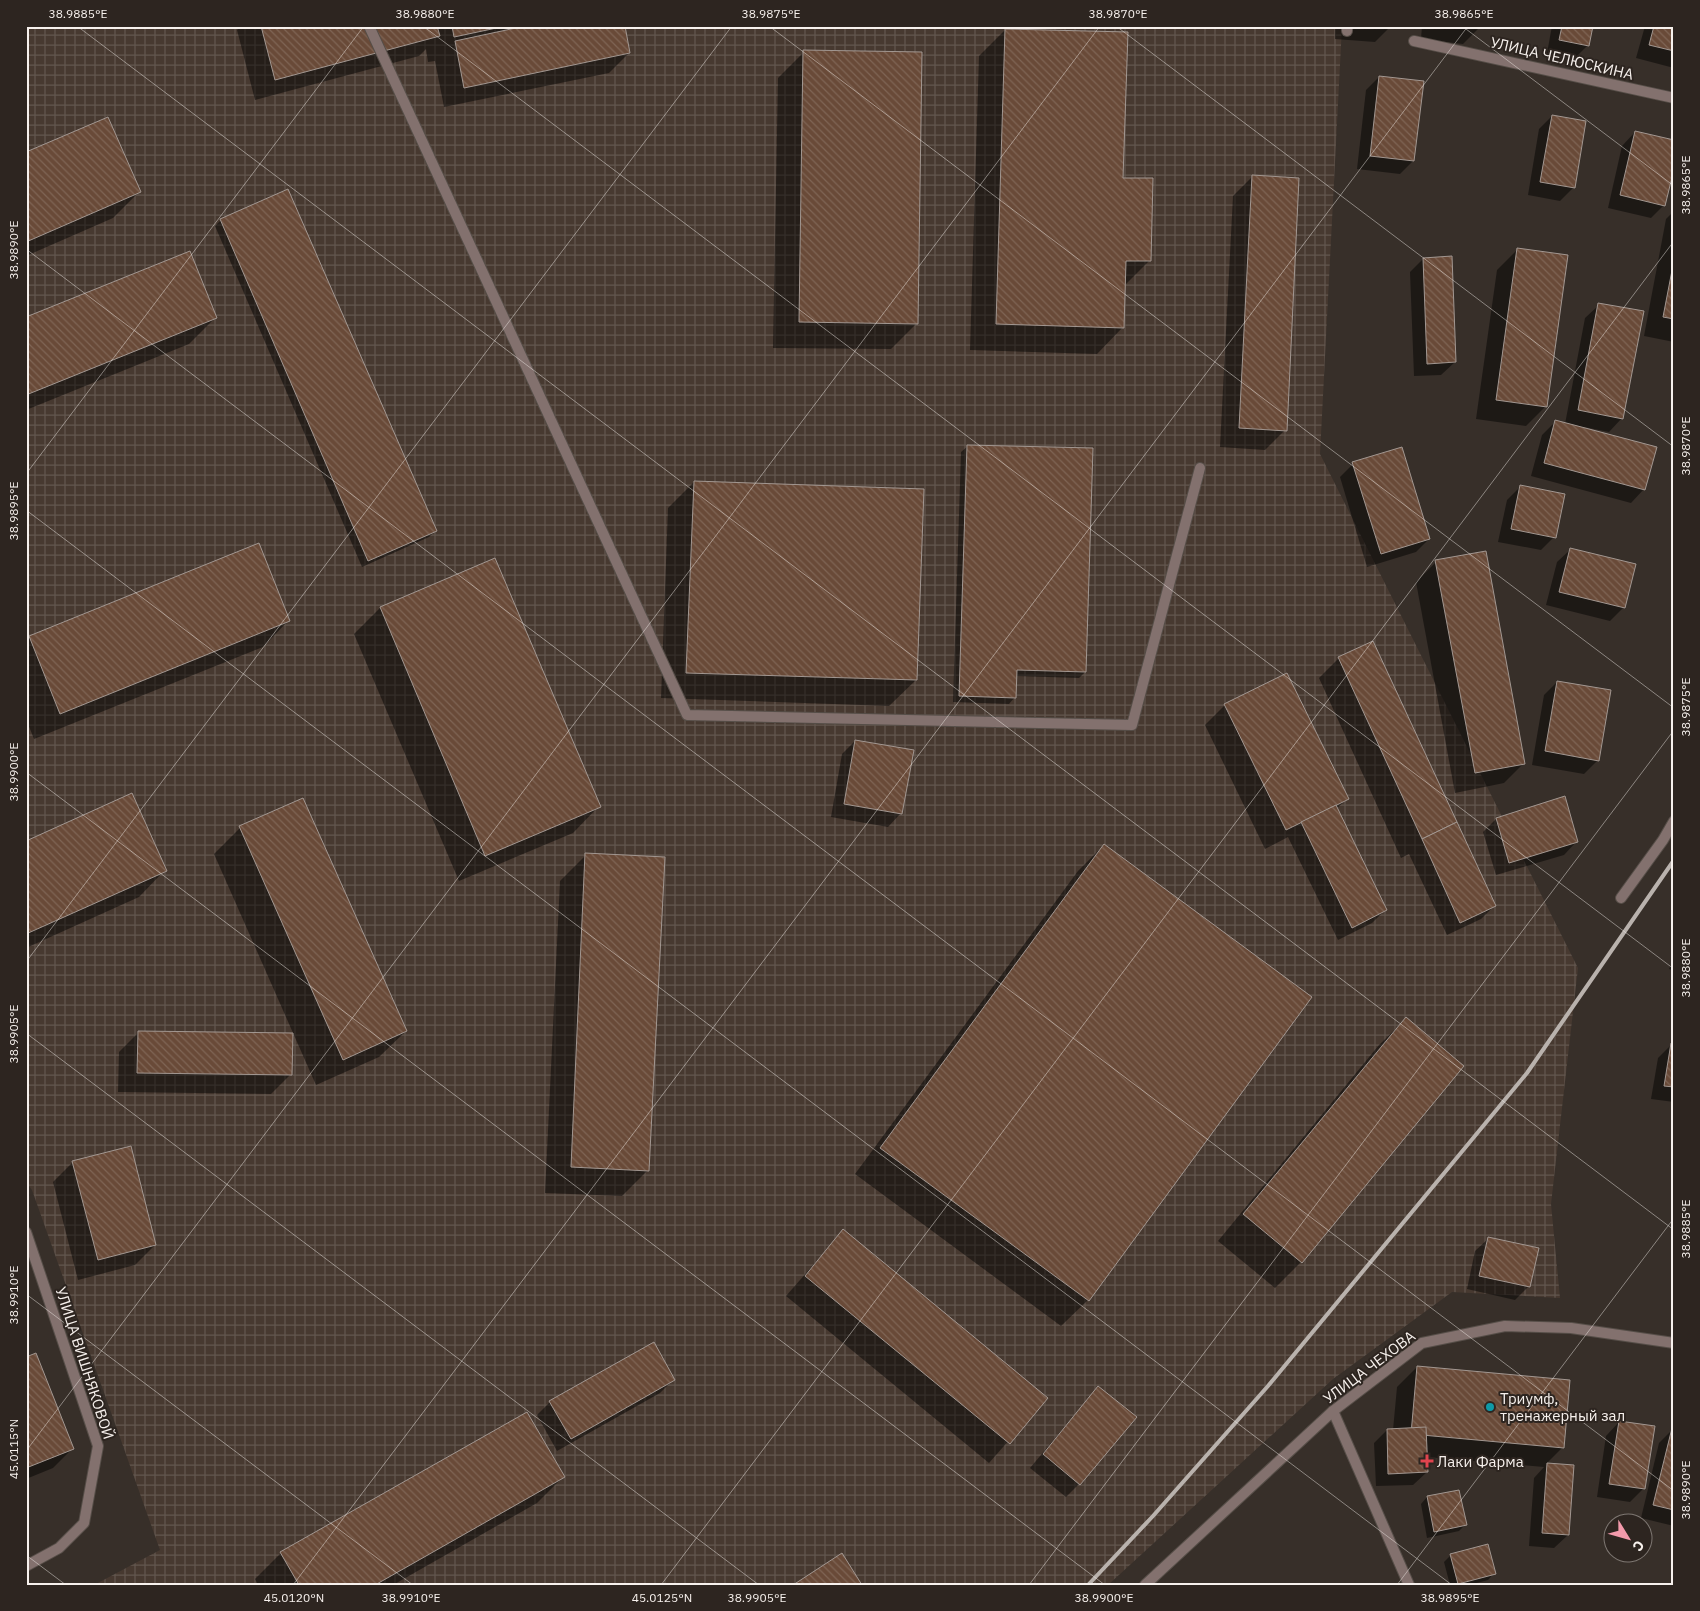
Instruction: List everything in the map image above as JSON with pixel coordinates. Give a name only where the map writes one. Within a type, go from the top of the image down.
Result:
[{"type":"street","points":[[369,26],[687,715],[1132,725],[1200,468]]},
{"type":"street","name":"УЛИЦА ЧЕЛЮСКИНА","points":[[1414,41],[1674,98]]},
{"type":"street","points":[[1621,898],[1663,840],[1674,820]]},
{"type":"street","name":"УЛИЦА ВИШНЯКОВОЙ","points":[[26,1232],[98,1446],[84,1523],[59,1548],[26,1566]]},
{"type":"street","name":"УЛИЦА ЧЕХОВА","points":[[1145,1585],[1333,1410],[1422,1343],[1505,1326],[1571,1328],[1674,1343]]},
{"type":"street","points":[[1333,1410],[1409,1585]]},
{"type":"shaded area","points":[[26,26],[1342,26],[1320,454],[1578,968],[1551,1204],[1560,1298],[1452,1292],[1333,1379],[1108,1585],[94,1585],[160,1550],[32,1190],[26,1182]]},
{"type":"building","points":[[261,26],[437,26],[440,36],[275,80]]},
{"type":"building","points":[[452,26],[506,26],[454,37]]},
{"type":"building","points":[[525,26],[625,26],[630,53],[464,88],[455,41]]},
{"type":"building","points":[[1562,26],[1593,26],[1589,46],[1559,40]]},
{"type":"building","points":[[1654,26],[1674,26],[1674,51],[1649,45]]},
{"type":"building","points":[[1005,29],[1128,32],[1123,178],[1153,178],[1151,261],[1126,261],[1124,328],[996,324]]},
{"type":"building","points":[[803,50],[922,52],[918,324],[799,322]]},
{"type":"building","points":[[1379,76],[1424,81],[1414,161],[1370,156]]},
{"type":"building","points":[[1552,115],[1586,121],[1575,188],[1540,182]]},
{"type":"building","points":[[108,117],[141,192],[26,242],[26,152]]},
{"type":"building","points":[[1635,131],[1674,140],[1674,169],[1665,206],[1620,195]]},
{"type":"building","points":[[1252,175],[1299,178],[1287,431],[1239,428]]},
{"type":"building","points":[[288,189],[437,531],[368,561],[220,219]]},
{"type":"building","points":[[1517,248],[1568,255],[1547,407],[1496,400]]},
{"type":"building","points":[[190,251],[217,318],[26,395],[26,317]]},
{"type":"building","points":[[1452,256],[1456,362],[1427,364],[1423,258]]},
{"type":"building","points":[[1674,260],[1674,319],[1663,317]]},
{"type":"building","points":[[1598,303],[1644,311],[1623,419],[1578,410]]},
{"type":"building","points":[[1555,420],[1657,447],[1645,490],[1544,463]]},
{"type":"building","points":[[967,445],[1093,448],[1086,672],[1017,670],[1016,698],[959,696]]},
{"type":"building","points":[[1402,447],[1430,539],[1381,554],[1352,462]]},
{"type":"building","points":[[694,481],[924,489],[917,680],[686,673]]},
{"type":"building","points":[[1520,485],[1565,494],[1556,538],[1511,529]]},
{"type":"building","points":[[259,543],[290,621],[60,714],[29,636]]},
{"type":"building","points":[[1570,548],[1636,564],[1625,608],[1559,592]]},
{"type":"building","points":[[1486,551],[1525,764],[1475,773],[1435,560]]},
{"type":"building","points":[[495,558],[601,807],[485,856],[380,607]]},
{"type":"building","points":[[1373,641],[1457,822],[1422,839],[1338,657]]},
{"type":"building","points":[[1287,673],[1349,799],[1286,830],[1224,704]]},
{"type":"building","points":[[1557,681],[1611,690],[1599,761],[1545,751]]},
{"type":"building","points":[[855,740],[914,750],[902,814],[844,804]]},
{"type":"building","points":[[132,793],[167,871],[26,934],[26,841]]},
{"type":"building","points":[[1565,796],[1578,842],[1509,863],[1496,818]]},
{"type":"building","points":[[303,798],[407,1031],[343,1060],[239,826]]},
{"type":"building","points":[[1336,805],[1387,910],[1352,928],[1301,822]]},
{"type":"building","points":[[1457,822],[1496,906],[1460,923],[1422,839]]},
{"type":"building","points":[[1104,844],[1312,997],[1089,1301],[880,1148]]},
{"type":"building","points":[[585,853],[665,857],[649,1171],[571,1167]]},
{"type":"building","points":[[1406,1017],[1464,1066],[1302,1263],[1243,1214]]},
{"type":"building","points":[[138,1031],[293,1033],[292,1075],[137,1073]]},
{"type":"building","points":[[1671,1043],[1674,1044],[1674,1087],[1664,1086]]},
{"type":"building","points":[[131,1146],[156,1245],[98,1260],[72,1161]]},
{"type":"building","points":[[843,1229],[1048,1398],[1010,1444],[805,1276]]},
{"type":"building","points":[[1488,1237],[1539,1248],[1530,1287],[1479,1276]]},
{"type":"building","points":[[654,1342],[675,1380],[571,1439],[549,1401]]},
{"type":"building","points":[[36,1353],[74,1449],[26,1468],[26,1357]]},
{"type":"building","name":"Триумф, тренажерный зал","points":[[1417,1366],[1570,1380],[1564,1448],[1411,1434]]},
{"type":"building","points":[[1098,1386],[1137,1417],[1080,1485],[1043,1454]]},
{"type":"building","points":[[527,1412],[565,1477],[375,1585],[299,1585],[280,1552]]},
{"type":"building","points":[[1619,1421],[1655,1426],[1645,1489],[1609,1484]]},
{"type":"building","points":[[1426,1427],[1428,1472],[1388,1474],[1387,1429]]},
{"type":"building","points":[[1672,1428],[1674,1429],[1674,1510],[1653,1505]]},
{"type":"building","points":[[1547,1463],[1574,1465],[1569,1535],[1542,1533]]},
{"type":"building","points":[[1459,1490],[1467,1525],[1434,1532],[1427,1496]]},
{"type":"building","points":[[1488,1544],[1496,1574],[1458,1584],[1450,1554]]},
{"type":"building","points":[[842,1553],[862,1585],[793,1585]]},
{"type":"railway","points":[[1088,1585],[1153,1516],[1268,1386],[1527,1073],[1674,860]]},
{"type":"place","name":"Триумф, тренажерный зал","points":[[1490,1407]]},
{"type":"place","name":"Лаки Фарма","points":[[1427,1461]]}]
